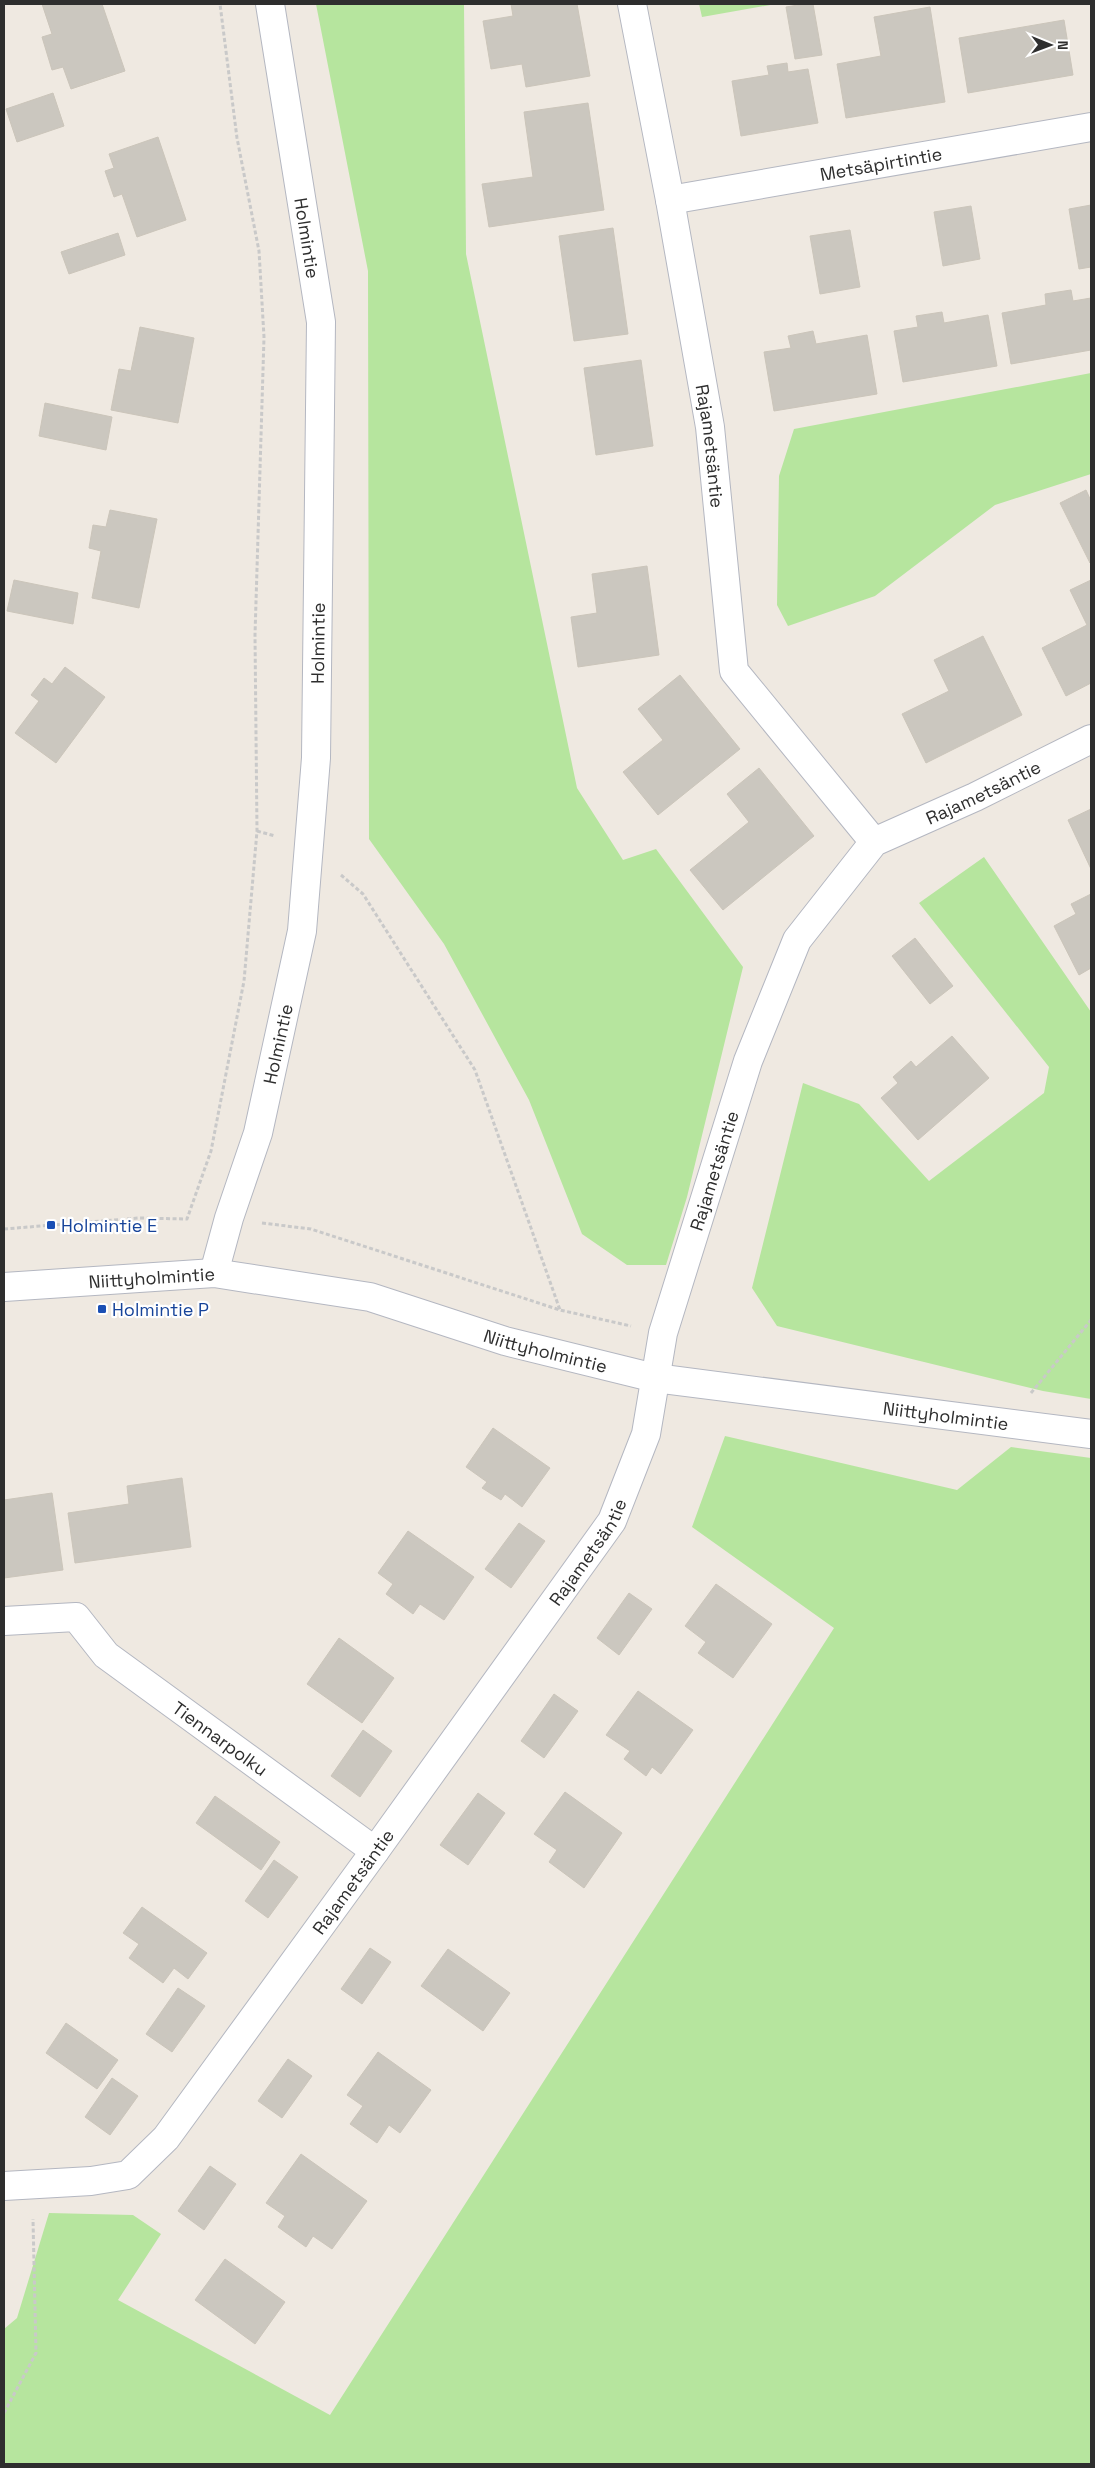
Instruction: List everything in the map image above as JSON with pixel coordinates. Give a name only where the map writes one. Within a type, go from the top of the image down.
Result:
[{"type":"street","name":"Holmintie","points":[[214,1273],[229,1218],[258,1133],[302,931],[316,758],[321,322],[270,4]]},
{"type":"street","name":"Rajametsäntie","points":[[632,4],[670,200],[710,427],[734,671],[874,842]]},
{"type":"street","name":"Metsäpirtintie","points":[[670,200],[1091,127]]},
{"type":"street","name":"Rajametsäntie","points":[[32,2186],[91,2181],[128,2175],[166,2138],[612,1521],[646,1434],[663,1333],[748,1061],[797,940],[874,842],[975,798],[1091,739]]},
{"type":"street","name":"Niittyholmintie","points":[[4,1287],[214,1273],[370,1297],[505,1341],[655,1378],[1091,1434]]},
{"type":"street","name":"Tiennarpolku","points":[[4,1621],[76,1617],[106,1654],[375,1851]]},
{"type":"street","points":[[4,2186],[32,2186]]},
{"type":"path","points":[[187,1219],[211,1151],[244,982],[257,830],[255,634],[264,338],[259,251],[238,138],[220,4]]},
{"type":"path","points":[[257,830],[309,846],[363,894],[475,1070],[560,1310]]},
{"type":"path","points":[[4,1229],[139,1218],[229,1218],[311,1229],[560,1310],[663,1333]]},
{"type":"path","points":[[1021,1426],[1024,1402],[1091,1320]]},
{"type":"path","points":[[4,2413],[36,2353],[32,2186]]},
{"type":"green space","points":[[316,4],[464,4],[466,254],[577,788],[623,860],[656,849],[743,967],[687,1197],[666,1265],[627,1265],[582,1234],[529,1100],[444,944],[369,839],[368,271]]},
{"type":"green space","points":[[699,4],[776,4],[702,17]]},
{"type":"green space","points":[[1091,373],[1091,474],[995,505],[875,596],[788,626],[777,605],[779,476],[794,429]]},
{"type":"green space","points":[[984,857],[1091,1012],[1091,1399],[1043,1391],[777,1326],[752,1288],[803,1083],[859,1104],[929,1181],[1044,1093],[1049,1067],[919,903]]},
{"type":"green space","points":[[725,1436],[957,1490],[1011,1447],[1091,1458],[1091,2464],[4,2464],[4,2329],[17,2318],[49,2213],[133,2215],[161,2234],[118,2300],[330,2415],[834,1628],[692,1527]]},
{"type":"building","points":[[42,4],[102,4],[125,71],[71,89],[63,67],[52,70],[42,37],[52,34]]},
{"type":"building","points":[[511,4],[577,4],[590,76],[526,87],[522,64],[491,69],[483,21],[513,16]]},
{"type":"building","points":[[813,4],[822,55],[795,59],[786,7]]},
{"type":"building","points":[[930,7],[945,102],[846,118],[837,64],[881,56],[874,17]]},
{"type":"building","points":[[1064,20],[1073,75],[968,93],[959,38]]},
{"type":"building","points":[[787,63],[788,72],[808,69],[818,123],[741,136],[732,81],[769,75],[767,66]]},
{"type":"building","points":[[53,93],[64,126],[17,142],[6,109]]},
{"type":"building","points":[[588,103],[604,210],[489,227],[482,184],[533,177],[524,112]]},
{"type":"building","points":[[158,137],[186,220],[137,237],[122,194],[114,197],[105,171],[114,168],[109,154]]},
{"type":"building","points":[[1091,205],[1091,267],[1079,269],[1069,209]]},
{"type":"building","points":[[971,206],[980,259],[943,266],[934,212]]},
{"type":"building","points":[[613,228],[628,334],[574,341],[559,236]]},
{"type":"building","points":[[850,230],[860,287],[820,294],[810,236]]},
{"type":"building","points":[[118,233],[125,255],[69,274],[61,252]]},
{"type":"building","points":[[1071,290],[1073,301],[1091,298],[1091,350],[1011,364],[1002,313],[1046,305],[1045,294]]},
{"type":"building","points":[[942,312],[944,323],[988,315],[997,366],[903,382],[894,331],[918,327],[916,316]]},
{"type":"building","points":[[140,327],[194,338],[178,423],[111,410],[119,369],[131,371]]},
{"type":"building","points":[[813,331],[816,344],[867,335],[877,394],[774,411],[764,352],[791,348],[788,336]]},
{"type":"building","points":[[641,360],[653,446],[596,455],[584,368]]},
{"type":"building","points":[[45,403],[112,417],[106,450],[39,436]]},
{"type":"building","points":[[1086,490],[1091,501],[1090,563],[1060,503]]},
{"type":"building","points":[[110,510],[157,519],[139,608],[92,598],[101,551],[89,548],[93,525],[106,527]]},
{"type":"building","points":[[647,566],[659,655],[578,667],[571,617],[597,613],[592,574]]},
{"type":"building","points":[[14,580],[78,593],[73,624],[7,611]]},
{"type":"building","points":[[1091,580],[1091,683],[1066,696],[1042,648],[1087,625],[1070,590]]},
{"type":"building","points":[[983,636],[1022,715],[926,763],[902,714],[949,691],[934,660]]},
{"type":"building","points":[[65,667],[105,697],[56,763],[15,733],[39,701],[31,695],[44,678],[52,684]]},
{"type":"building","points":[[680,675],[740,749],[658,815],[623,772],[663,740],[638,709]]},
{"type":"building","points":[[759,768],[814,836],[723,910],[690,870],[749,822],[727,794]]},
{"type":"building","points":[[1091,809],[1091,869],[1068,820]]},
{"type":"building","points":[[1091,894],[1091,968],[1079,975],[1054,926],[1076,914],[1071,904]]},
{"type":"building","points":[[915,938],[953,986],[930,1004],[892,956]]},
{"type":"building","points":[[952,1036],[989,1078],[918,1140],[881,1098],[898,1083],[893,1077],[911,1061],[916,1067]]},
{"type":"building","points":[[493,1428],[550,1468],[522,1507],[505,1494],[501,1500],[482,1488],[487,1482],[466,1467]]},
{"type":"building","points":[[182,1478],[191,1547],[75,1563],[68,1513],[129,1504],[127,1486]]},
{"type":"building","points":[[52,1493],[63,1570],[4,1578],[4,1500]]},
{"type":"building","points":[[519,1523],[545,1541],[511,1588],[485,1569]]},
{"type":"building","points":[[408,1531],[474,1577],[444,1620],[420,1604],[413,1614],[386,1594],[393,1584],[378,1573]]},
{"type":"building","points":[[716,1584],[772,1624],[733,1678],[698,1653],[706,1642],[685,1626]]},
{"type":"building","points":[[629,1593],[652,1609],[619,1655],[597,1638]]},
{"type":"building","points":[[339,1638],[394,1678],[362,1723],[307,1684]]},
{"type":"building","points":[[638,1691],[693,1730],[661,1774],[652,1767],[646,1776],[624,1759],[630,1751],[606,1735]]},
{"type":"building","points":[[554,1694],[578,1711],[544,1758],[521,1741]]},
{"type":"building","points":[[363,1730],[392,1751],[360,1797],[331,1776]]},
{"type":"building","points":[[565,1792],[622,1833],[584,1888],[549,1862],[557,1850],[534,1834]]},
{"type":"building","points":[[478,1793],[505,1813],[468,1865],[440,1845]]},
{"type":"building","points":[[215,1796],[280,1842],[261,1870],[196,1823]]},
{"type":"building","points":[[274,1860],[298,1877],[268,1918],[245,1901]]},
{"type":"building","points":[[142,1907],[207,1953],[188,1979],[174,1968],[163,1983],[129,1958],[139,1944],[123,1933]]},
{"type":"building","points":[[370,1948],[391,1962],[362,2004],[341,1989]]},
{"type":"building","points":[[448,1949],[510,1993],[483,2031],[421,1986]]},
{"type":"building","points":[[178,1988],[205,2006],[172,2052],[146,2034]]},
{"type":"building","points":[[66,2023],[118,2060],[97,2089],[46,2053]]},
{"type":"building","points":[[378,2052],[431,2090],[400,2133],[389,2125],[377,2143],[350,2124],[363,2106],[347,2095]]},
{"type":"building","points":[[288,2059],[312,2076],[282,2118],[258,2101]]},
{"type":"building","points":[[112,2078],[138,2096],[110,2135],[85,2117]]},
{"type":"building","points":[[301,2154],[367,2201],[332,2249],[313,2236],[306,2247],[278,2227],[285,2216],[266,2203]]},
{"type":"building","points":[[210,2166],[236,2184],[204,2230],[178,2211]]},
{"type":"building","points":[[225,2259],[285,2302],[255,2344],[195,2300]]},
{"type":"place","name":"Holmintie E","points":[[51,1225]]},
{"type":"place","name":"Holmintie P","points":[[102,1309]]}]
